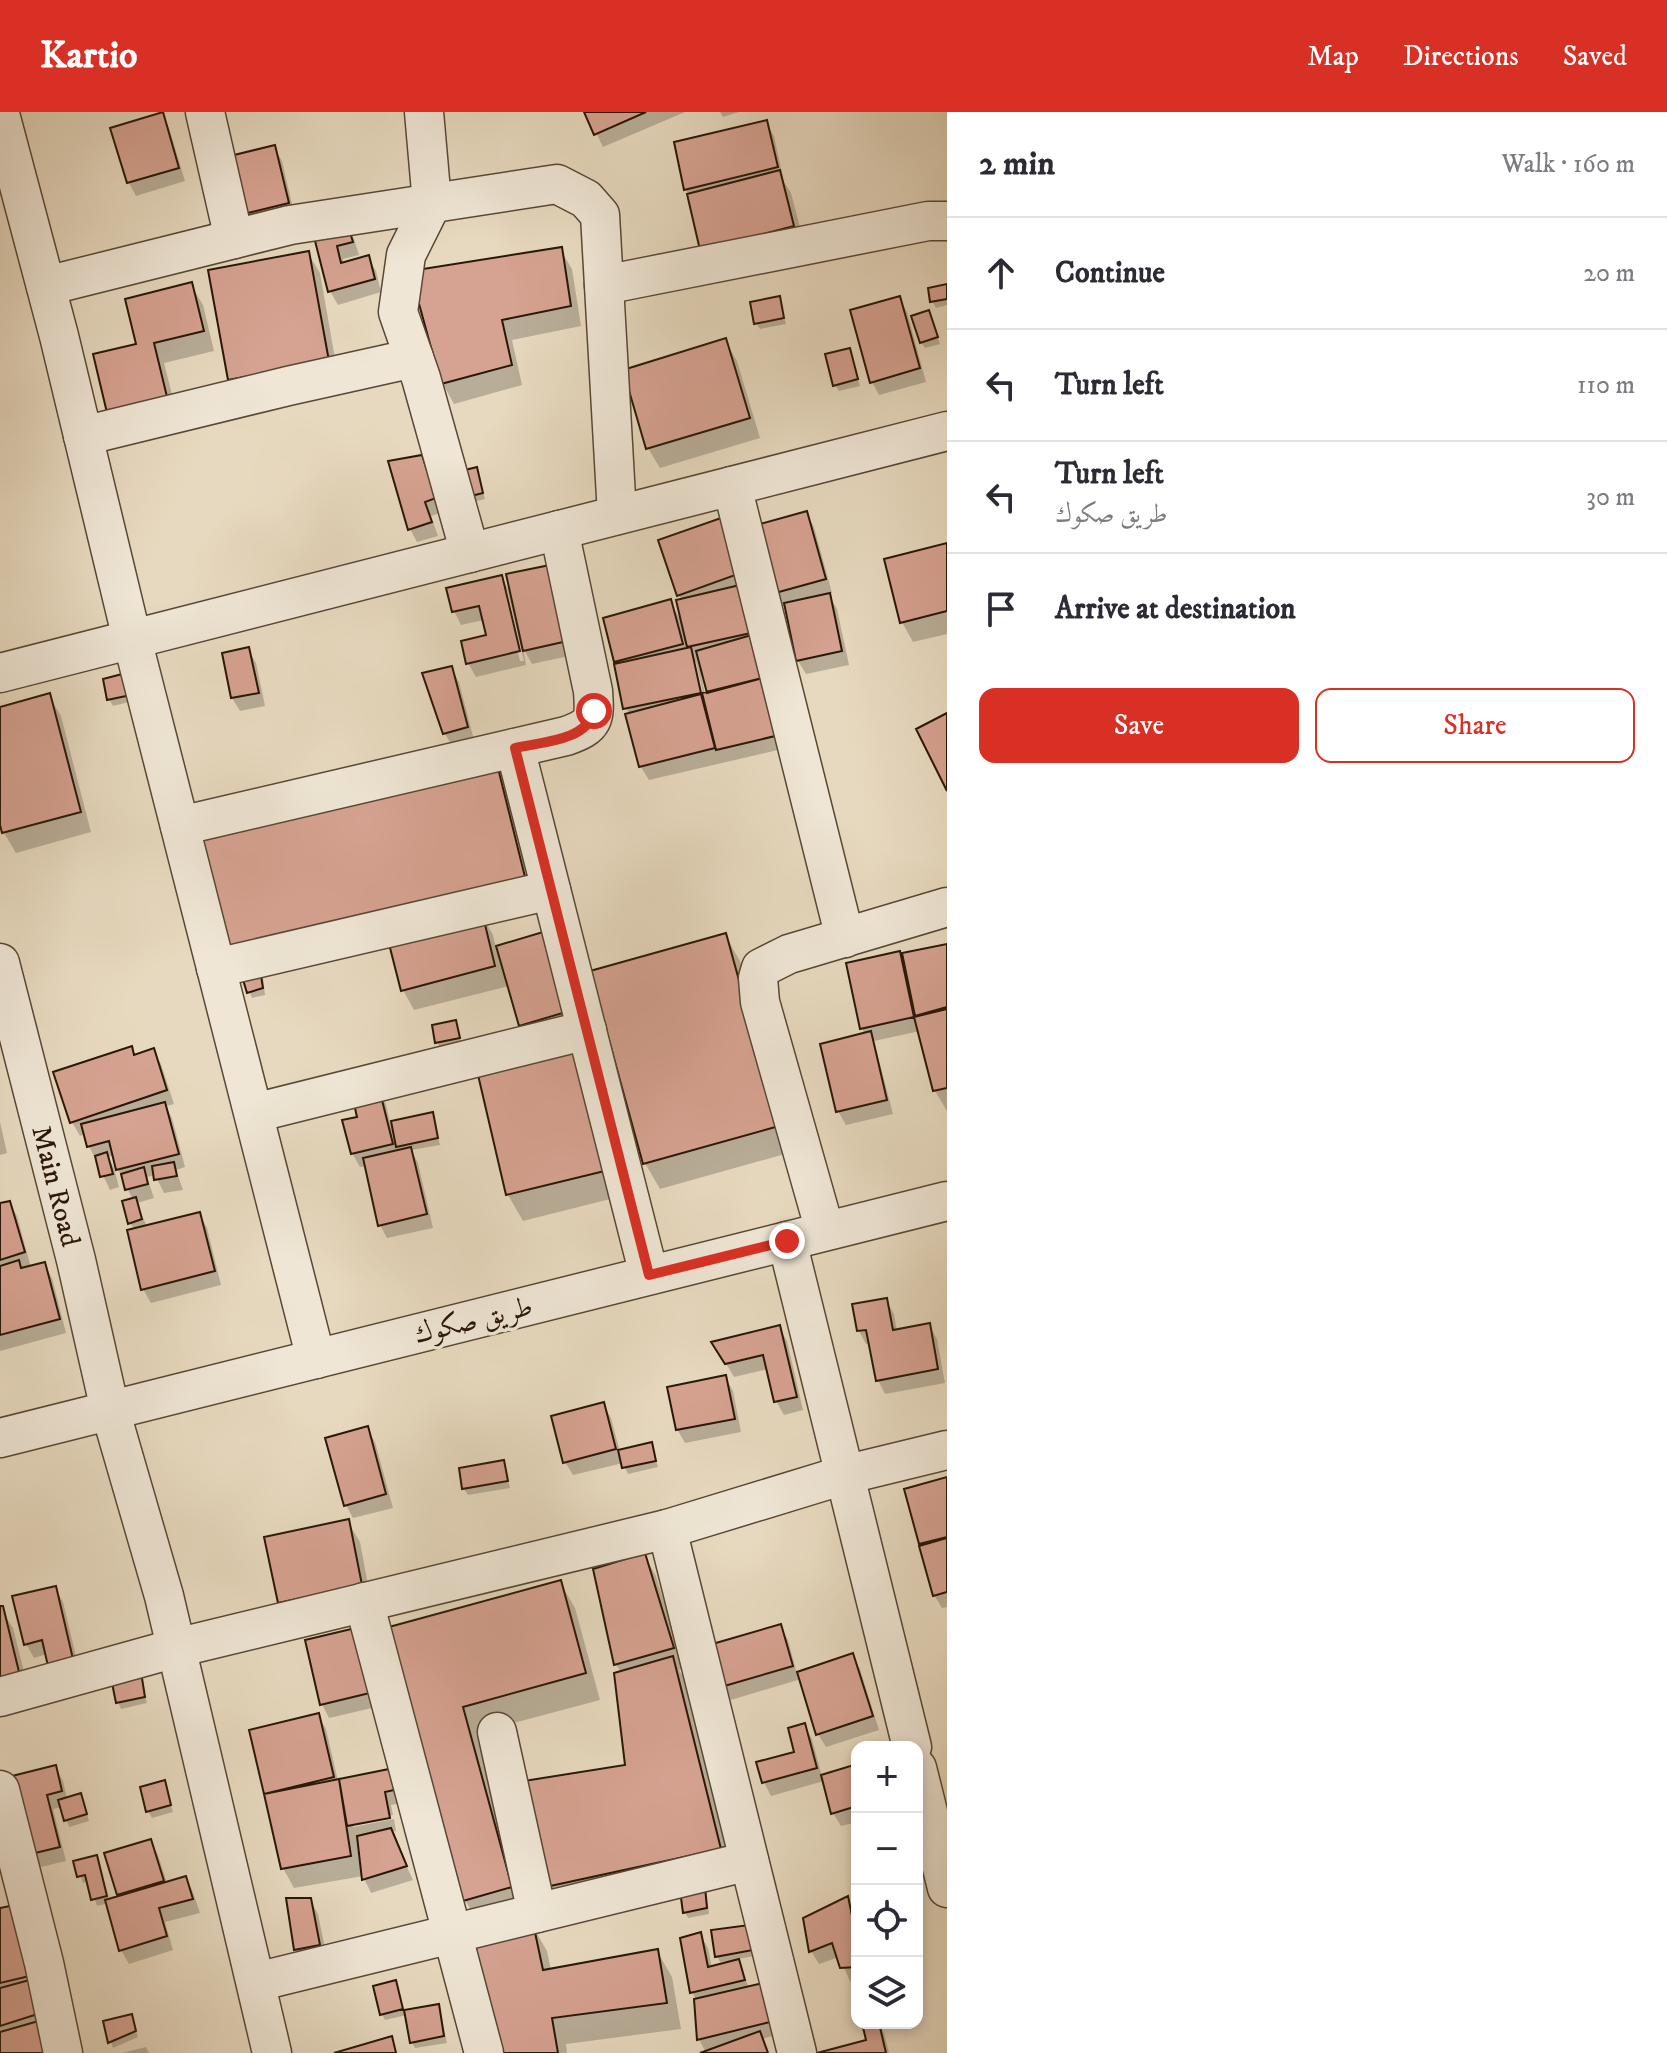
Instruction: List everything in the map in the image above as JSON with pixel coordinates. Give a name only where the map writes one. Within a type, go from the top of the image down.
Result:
[{"type":"street","points":[[205,112],[234,239]]},
{"type":"street","points":[[424,112],[432,203],[406,255],[398,312],[470,553]]},
{"type":"street","points":[[0,114],[316,1359]]},
{"type":"street","points":[[46,286],[290,225],[557,184],[586,199],[600,215],[617,515]]},
{"type":"street","points":[[604,285],[928,221],[947,221]]},
{"type":"street","points":[[83,436],[414,358]]},
{"type":"street","points":[[0,673],[947,431]]},
{"type":"street","points":[[732,486],[845,938]]},
{"type":"street","points":[[180,826],[583,730],[592,722],[593,691],[559,530]]},
{"type":"street","points":[[515,748],[649,1275]]},
{"type":"street","points":[[216,968],[551,890]]},
{"type":"street","points":[[825,1231],[760,1002],[758,978],[761,968],[771,961],[947,907]]},
{"type":"street","name":"Main Road","points":[[0,963],[76,1260],[110,1410],[164,1596],[272,2053]]},
{"type":"street","points":[[254,1113],[587,1030]]},
{"type":"street","name":"طريق صكوك","points":[[0,1438],[947,1201]]},
{"type":"street","points":[[787,1241],[910,1741]]},
{"type":"street","points":[[0,1697],[176,1648],[667,1529],[844,1475],[947,1450]]},
{"type":"street","points":[[667,1529],[797,2053]]},
{"type":"street","points":[[364,1602],[484,2053]]},
{"type":"street","points":[[497,1732],[537,1913]]},
{"type":"street","points":[[0,1790],[44,1963],[63,2053]]},
{"type":"street","points":[[923,1792],[947,1888]]},
{"type":"street","points":[[256,1982],[749,1861]]},
{"type":"building","points":[[163,112],[179,168],[127,183],[110,128]]},
{"type":"building","points":[[584,112],[646,112],[594,135]]},
{"type":"building","points":[[767,120],[778,167],[684,190],[674,142]]},
{"type":"building","points":[[275,145],[289,203],[240,215],[226,157]]},
{"type":"building","points":[[780,170],[794,226],[700,250],[687,194]]},
{"type":"building","points":[[347,223],[353,242],[337,246],[341,263],[369,255],[375,279],[328,292],[313,233]]},
{"type":"building","points":[[562,247],[571,306],[502,320],[512,365],[441,384],[410,271]]},
{"type":"building","points":[[309,251],[329,361],[228,380],[208,270]]},
{"type":"building","points":[[192,282],[204,331],[154,343],[168,401],[108,417],[93,354],[136,344],[125,299]]},
{"type":"building","points":[[947,284],[947,299],[930,302],[928,288]]},
{"type":"building","points":[[780,296],[784,318],[754,324],[750,302]]},
{"type":"building","points":[[900,296],[920,368],[870,383],[850,310]]},
{"type":"building","points":[[929,310],[938,337],[920,343],[911,316]]},
{"type":"building","points":[[726,338],[750,418],[646,449],[623,370]]},
{"type":"building","points":[[850,348],[858,379],[833,386],[825,354]]},
{"type":"building","points":[[422,455],[436,498],[425,502],[432,522],[408,530],[388,461]]},
{"type":"building","points":[[477,467],[483,493],[459,499],[453,473]]},
{"type":"building","points":[[807,511],[826,579],[768,595],[749,527]]},
{"type":"building","points":[[721,518],[741,573],[677,596],[658,540]]},
{"type":"building","points":[[947,543],[947,611],[900,623],[884,559]]},
{"type":"building","points":[[555,564],[572,640],[523,651],[506,574]]},
{"type":"building","points":[[502,575],[520,651],[466,664],[461,641],[486,635],[479,606],[452,612],[446,588]]},
{"type":"building","points":[[740,585],[751,633],[687,647],[676,600]]},
{"type":"building","points":[[830,593],[842,651],[796,661],[784,603]]},
{"type":"building","points":[[671,599],[683,644],[614,662],[603,618]]},
{"type":"building","points":[[762,632],[774,675],[707,693],[696,651]]},
{"type":"building","points":[[249,647],[259,693],[231,698],[222,653]]},
{"type":"building","points":[[691,647],[701,693],[623,709],[614,664]]},
{"type":"building","points":[[452,666],[468,727],[443,734],[422,673]]},
{"type":"building","points":[[126,673],[131,695],[107,700],[103,679]]},
{"type":"building","points":[[774,675],[788,733],[716,750],[702,693]]},
{"type":"building","points":[[50,693],[81,812],[2,833],[0,707]]},
{"type":"building","points":[[701,694],[715,748],[639,767],[625,714]]},
{"type":"building","points":[[947,713],[947,791],[916,729]]},
{"type":"building","points":[[496,760],[526,881],[229,956],[199,835]]},
{"type":"building","points":[[482,912],[495,966],[401,991],[387,936]]},
{"type":"building","points":[[553,929],[576,1009],[519,1026],[496,946]]},
{"type":"building","points":[[726,933],[779,1126],[643,1164],[590,971]]},
{"type":"building","points":[[947,944],[947,1007],[915,1016],[902,953]]},
{"type":"building","points":[[900,951],[914,1017],[860,1029],[846,963]]},
{"type":"building","points":[[260,969],[263,988],[247,993],[241,973]]},
{"type":"building","points":[[947,1009],[947,1088],[933,1091],[914,1017]]},
{"type":"building","points":[[456,1020],[460,1038],[435,1043],[432,1025]]},
{"type":"building","points":[[871,1031],[887,1100],[836,1112],[820,1044]]},
{"type":"building","points":[[585,1035],[617,1168],[506,1195],[475,1062]]},
{"type":"building","points":[[132,1046],[134,1055],[154,1048],[167,1090],[70,1123],[53,1072]]},
{"type":"building","points":[[379,1088],[393,1144],[351,1154],[342,1120],[357,1117],[352,1095]]},
{"type":"building","points":[[165,1102],[179,1154],[116,1170],[109,1141],[87,1147],[81,1124]]},
{"type":"building","points":[[433,1112],[438,1138],[396,1147],[391,1121]]},
{"type":"building","points":[[411,1147],[427,1214],[378,1226],[363,1158]]},
{"type":"building","points":[[107,1152],[113,1174],[100,1177],[95,1156]]},
{"type":"building","points":[[174,1162],[177,1176],[154,1180],[152,1166]]},
{"type":"building","points":[[144,1167],[148,1184],[125,1190],[121,1174]]},
{"type":"building","points":[[136,1197],[142,1219],[128,1224],[122,1201]]},
{"type":"building","points":[[10,1201],[25,1252],[0,1260],[0,1203]]},
{"type":"building","points":[[200,1212],[215,1271],[141,1290],[127,1230]]},
{"type":"building","points":[[19,1260],[21,1268],[45,1262],[60,1319],[0,1335],[0,1266]]},
{"type":"building","points":[[887,1298],[893,1330],[930,1323],[938,1369],[876,1381],[866,1330],[857,1331],[852,1304]]},
{"type":"building","points":[[780,1325],[797,1397],[774,1402],[763,1355],[725,1364],[711,1342]]},
{"type":"building","points":[[726,1375],[735,1419],[676,1430],[667,1387]]},
{"type":"building","points":[[604,1402],[616,1449],[563,1463],[551,1416]]},
{"type":"building","points":[[368,1426],[386,1494],[344,1506],[325,1438]]},
{"type":"building","points":[[652,1442],[656,1461],[622,1468],[618,1450]]},
{"type":"building","points":[[504,1460],[508,1481],[462,1489],[459,1468]]},
{"type":"building","points":[[947,1477],[947,1537],[919,1544],[904,1489]]},
{"type":"building","points":[[349,1519],[362,1585],[278,1603],[264,1537]]},
{"type":"building","points":[[947,1538],[947,1592],[933,1596],[919,1546]]},
{"type":"building","points":[[645,1553],[674,1648],[614,1665],[593,1569]]},
{"type":"building","points":[[561,1580],[586,1673],[463,1707],[512,1887],[463,1901],[389,1627]]},
{"type":"building","points":[[56,1586],[73,1659],[48,1666],[42,1640],[24,1645],[12,1596]]},
{"type":"building","points":[[0,1606],[3,1606],[20,1676],[0,1680]]},
{"type":"building","points":[[781,1624],[793,1666],[721,1687],[709,1645]]},
{"type":"building","points":[[364,1626],[378,1691],[320,1705],[305,1640]]},
{"type":"building","points":[[853,1653],[873,1716],[816,1735],[797,1672]]},
{"type":"building","points":[[673,1656],[721,1849],[541,1888],[524,1781],[625,1765],[614,1673]]},
{"type":"building","points":[[141,1672],[145,1697],[116,1703],[111,1678]]},
{"type":"building","points":[[319,1713],[334,1777],[264,1794],[249,1730]]},
{"type":"building","points":[[805,1723],[817,1768],[762,1783],[756,1762],[794,1752],[788,1728]]},
{"type":"building","points":[[56,1765],[62,1791],[47,1795],[60,1847],[31,1854],[12,1776]]},
{"type":"building","points":[[851,1766],[851,1808],[831,1814],[821,1775]]},
{"type":"building","points":[[399,1767],[403,1788],[385,1792],[390,1818],[347,1826],[339,1779]]},
{"type":"building","points":[[339,1779],[351,1856],[281,1869],[264,1794]]},
{"type":"building","points":[[165,1780],[171,1805],[146,1812],[140,1787]]},
{"type":"building","points":[[81,1793],[87,1814],[64,1821],[58,1800]]},
{"type":"building","points":[[391,1828],[407,1866],[362,1880],[357,1836]]},
{"type":"building","points":[[151,1839],[164,1881],[117,1895],[104,1853]]},
{"type":"building","points":[[97,1855],[107,1896],[91,1900],[85,1875],[77,1877],[73,1861]]},
{"type":"building","points":[[186,1876],[193,1899],[159,1908],[167,1936],[119,1951],[105,1900]]},
{"type":"building","points":[[705,1887],[707,1908],[683,1913],[680,1890]]},
{"type":"building","points":[[848,1896],[851,1967],[840,1968],[832,1943],[809,1952],[803,1918]]},
{"type":"building","points":[[286,1898],[311,1898],[320,1945],[294,1950]]},
{"type":"building","points":[[20,1904],[38,1974],[0,1983],[0,1908]]},
{"type":"building","points":[[533,1923],[543,1970],[658,1949],[667,2003],[552,2018],[558,2053],[494,2053],[464,1937]]},
{"type":"building","points":[[749,1925],[753,1950],[715,1957],[711,1930]]},
{"type":"building","points":[[701,1932],[708,1967],[739,1959],[745,1980],[690,1993],[680,1938]]},
{"type":"building","points":[[37,1978],[44,2012],[0,2026],[0,1988]]},
{"type":"building","points":[[396,1980],[403,2009],[380,2015],[373,1986]]},
{"type":"building","points":[[767,1982],[774,2021],[697,2040],[694,1999]]},
{"type":"building","points":[[439,2004],[444,2036],[410,2043],[404,2010]]},
{"type":"building","points":[[132,2014],[136,2031],[108,2043],[103,2021]]},
{"type":"building","points":[[49,2018],[54,2053],[0,2053],[0,2032]]},
{"type":"building","points":[[863,2029],[880,2029],[886,2053],[817,2053],[866,2040]]},
{"type":"building","points":[[760,2031],[768,2053],[700,2053]]},
{"type":"building","points":[[392,2036],[396,2053],[334,2053]]},
{"type":"route","points":[[594,711],[592,722],[583,730],[515,748],[649,1275],[787,1241]]}]
